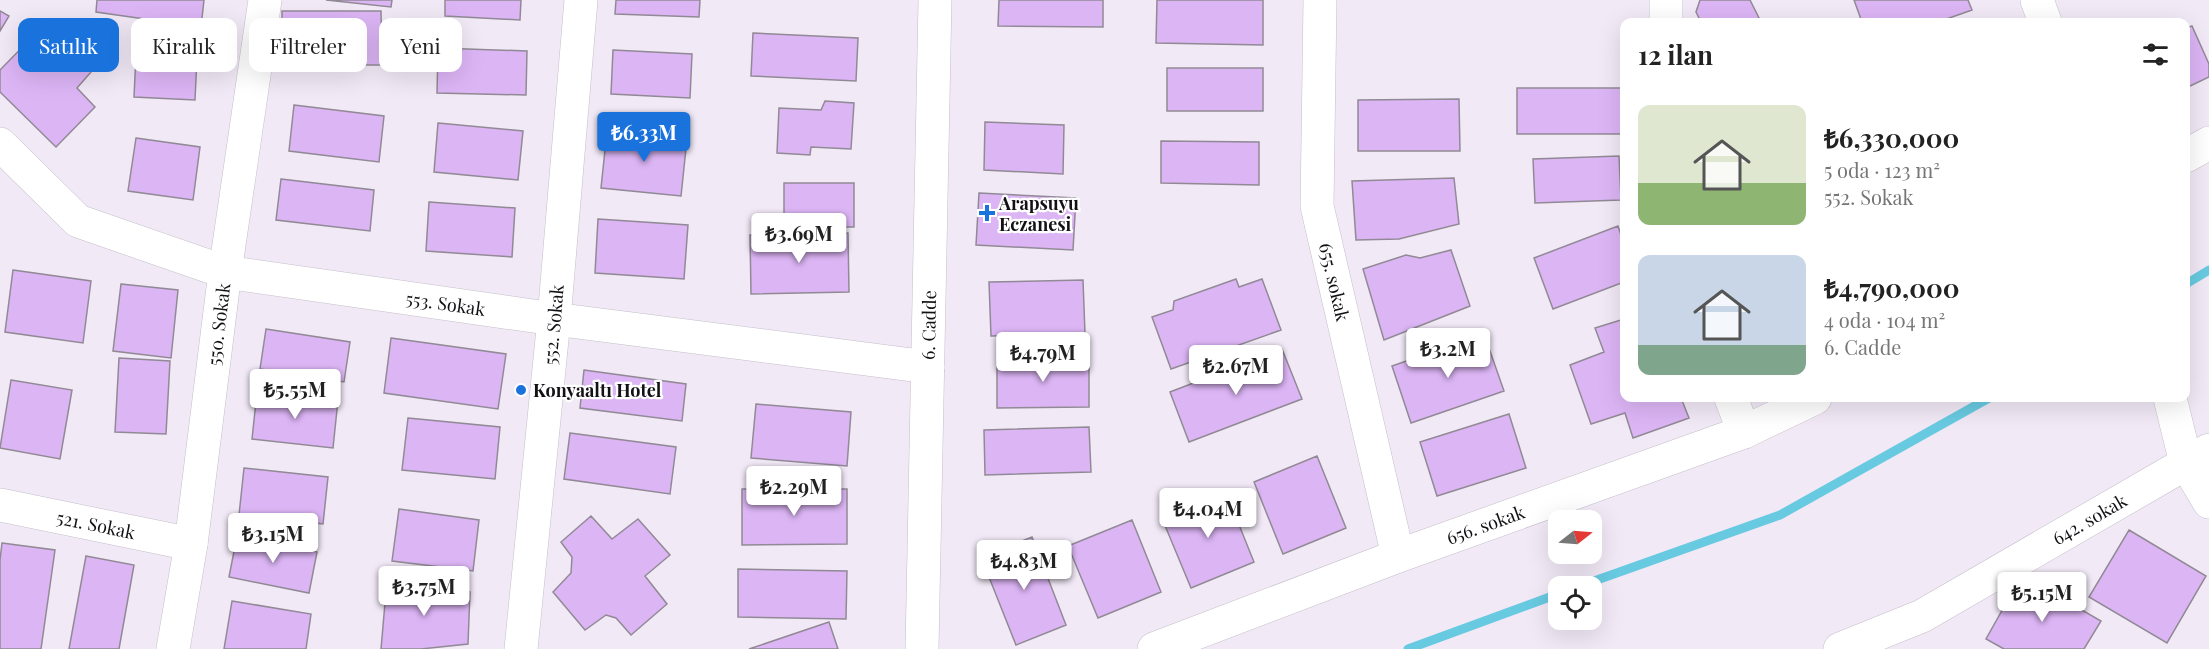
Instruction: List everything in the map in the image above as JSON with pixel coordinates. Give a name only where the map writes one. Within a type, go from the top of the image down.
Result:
[{"type":"street","name":"550. Sokak","points":[[173,649],[191,544],[225,272],[266,0]]},
{"type":"street","name":"552. Sokak","points":[[521,649],[555,319],[580,0]]},
{"type":"street","name":"6. Cadde","points":[[922,649],[935,0]]},
{"type":"street","name":"655. sokak","points":[[1320,0],[1317,206],[1398,556]]},
{"type":"street","points":[[1666,0],[1666,18]]},
{"type":"street","points":[[2037,0],[2044,18]]},
{"type":"street","points":[[2190,154],[2209,143]]},
{"type":"street","name":"553. Sokak","points":[[0,144],[78,221],[225,272],[555,319],[928,368]]},
{"type":"street","points":[[1733,402],[1744,432]]},
{"type":"street","name":"656. sokak","points":[[1154,649],[1398,556],[1744,432],[1807,402]]},
{"type":"street","points":[[2172,402],[2198,456],[2209,502]]},
{"type":"street","name":"642. sokak","points":[[1840,649],[1922,616],[2198,456]]},
{"type":"street","name":"521. Sokak","points":[[0,505],[191,544]]},
{"type":"building","points":[[97,0],[204,0],[202,18],[138,18],[96,12]]},
{"type":"building","points":[[326,0],[392,0],[391,7]]},
{"type":"building","points":[[445,0],[521,0],[520,20],[445,16]]},
{"type":"building","points":[[616,0],[700,0],[699,17],[615,14]]},
{"type":"building","points":[[999,0],[1103,0],[1103,27],[998,26]]},
{"type":"building","points":[[1157,0],[1263,0],[1263,45],[1156,43]]},
{"type":"building","points":[[1700,0],[1750,0],[1759,18],[1699,18],[1696,12]]},
{"type":"building","points":[[1854,0],[1968,0],[1972,10],[1949,18],[1861,18]]},
{"type":"building","points":[[0,11],[9,16],[0,31]]},
{"type":"building","points":[[282,11],[381,11],[379,65],[367,65],[367,18],[282,18]]},
{"type":"building","points":[[2192,26],[2209,64],[2209,77],[2190,86],[2190,27]]},
{"type":"building","points":[[753,33],[858,38],[856,81],[751,76]]},
{"type":"building","points":[[462,49],[527,51],[526,95],[437,93],[437,72],[462,72]]},
{"type":"building","points":[[613,50],[692,54],[690,98],[611,94]]},
{"type":"building","points":[[18,52],[18,72],[91,72],[77,88],[95,107],[56,147],[0,92],[0,70]]},
{"type":"building","points":[[1167,68],[1263,68],[1263,111],[1167,111]]},
{"type":"building","points":[[135,72],[196,72],[195,100],[134,97]]},
{"type":"building","points":[[1517,88],[1620,88],[1620,134],[1517,134]]},
{"type":"building","points":[[1459,99],[1460,151],[1358,151],[1358,100]]},
{"type":"building","points":[[825,101],[854,103],[851,149],[811,147],[810,155],[777,153],[779,108],[821,110]]},
{"type":"building","points":[[294,105],[384,116],[379,162],[289,151]]},
{"type":"building","points":[[985,122],[1064,125],[1063,174],[984,170]]},
{"type":"building","points":[[438,123],[523,131],[518,180],[434,172]]},
{"type":"building","points":[[607,131],[687,139],[681,196],[601,188]]},
{"type":"building","points":[[136,138],[200,147],[193,200],[128,191]]},
{"type":"building","points":[[1161,141],[1259,142],[1259,185],[1161,183]]},
{"type":"building","points":[[1619,156],[1620,200],[1535,203],[1533,159]]},
{"type":"building","points":[[1454,178],[1459,224],[1399,239],[1356,240],[1352,181]]},
{"type":"building","points":[[281,179],[374,190],[370,231],[276,220]]},
{"type":"building","points":[[784,183],[854,183],[854,227],[784,227]]},
{"type":"building","points":[[979,193],[1076,198],[1073,250],[976,245]]},
{"type":"building","points":[[429,202],[515,208],[512,257],[426,251]]},
{"type":"building","points":[[598,219],[688,225],[684,279],[595,273]]},
{"type":"building","points":[[1618,226],[1620,284],[1553,309],[1534,258]]},
{"type":"building","points":[[848,233],[849,292],[751,294],[750,235]]},
{"type":"building","points":[[1451,250],[1470,306],[1384,340],[1363,269],[1406,255],[1420,258]]},
{"type":"building","points":[[13,270],[91,281],[83,343],[5,332]]},
{"type":"building","points":[[1236,279],[1239,287],[1262,279],[1281,330],[1171,369],[1152,317],[1173,310],[1174,301]]},
{"type":"building","points":[[1083,280],[1085,334],[991,336],[989,282]]},
{"type":"building","points":[[121,284],[178,290],[171,358],[113,351]]},
{"type":"building","points":[[1620,320],[1620,402],[1683,402],[1689,418],[1633,438],[1625,413],[1591,424],[1570,365],[1604,352],[1595,328]]},
{"type":"building","points":[[266,329],[350,342],[344,382],[260,369]]},
{"type":"building","points":[[1484,334],[1504,391],[1411,423],[1392,366]]},
{"type":"building","points":[[391,338],[506,354],[498,409],[384,393]]},
{"type":"building","points":[[1282,349],[1302,399],[1189,442],[1170,392]]},
{"type":"building","points":[[119,358],[170,361],[166,434],[115,432]]},
{"type":"building","points":[[1089,358],[1089,407],[997,408],[997,360]]},
{"type":"building","points":[[584,370],[686,384],[682,421],[580,408]]},
{"type":"building","points":[[11,380],[72,390],[60,459],[0,448]]},
{"type":"building","points":[[257,392],[338,400],[333,448],[252,439]]},
{"type":"building","points":[[756,404],[851,412],[847,466],[751,458]]},
{"type":"building","points":[[1509,414],[1526,468],[1437,496],[1420,442]]},
{"type":"building","points":[[408,418],[500,427],[495,479],[402,470]]},
{"type":"building","points":[[1089,427],[1091,472],[985,475],[984,430]]},
{"type":"building","points":[[570,433],[676,447],[670,494],[564,479]]},
{"type":"building","points":[[1317,456],[1346,528],[1283,554],[1254,482]]},
{"type":"building","points":[[244,468],[328,477],[323,524],[239,515]]},
{"type":"building","points":[[742,489],[847,489],[847,544],[742,545]]},
{"type":"building","points":[[1225,490],[1254,562],[1191,588],[1161,516]]},
{"type":"building","points":[[399,509],[479,520],[473,571],[392,561]]},
{"type":"building","points":[[591,516],[612,539],[638,519],[670,555],[645,576],[667,604],[631,635],[616,618],[606,615],[585,630],[553,592],[571,573],[572,557],[561,542]]},
{"type":"building","points":[[1132,520],[1161,592],[1098,618],[1068,546]]},
{"type":"building","points":[[2129,530],[2206,576],[2167,643],[2089,597]]},
{"type":"building","points":[[237,536],[317,552],[309,593],[229,577]]},
{"type":"building","points":[[1032,537],[1066,625],[1016,645],[981,557]]},
{"type":"building","points":[[2,543],[55,550],[41,649],[0,649]]},
{"type":"building","points":[[86,556],[134,565],[119,649],[69,649]]},
{"type":"building","points":[[738,569],[847,571],[846,619],[738,617]]},
{"type":"building","points":[[387,580],[470,592],[468,644],[421,649],[381,649]]},
{"type":"building","points":[[2035,583],[2101,621],[2084,649],[2004,649],[1986,639],[2013,591],[2027,599]]},
{"type":"building","points":[[232,601],[311,614],[306,649],[224,649]]},
{"type":"building","points":[[829,622],[838,649],[749,649]]},
{"type":"waterway","points":[[2190,282],[2209,270]]},
{"type":"waterway","points":[[1602,578],[1780,515],[1982,402]]},
{"type":"waterway","points":[[1408,649],[1548,598]]},
{"type":"place","name":"Arapsuyu Eczanesi","points":[[987,213]]},
{"type":"place","name":"Konyaaltı Hotel","points":[[521,390]]}]
